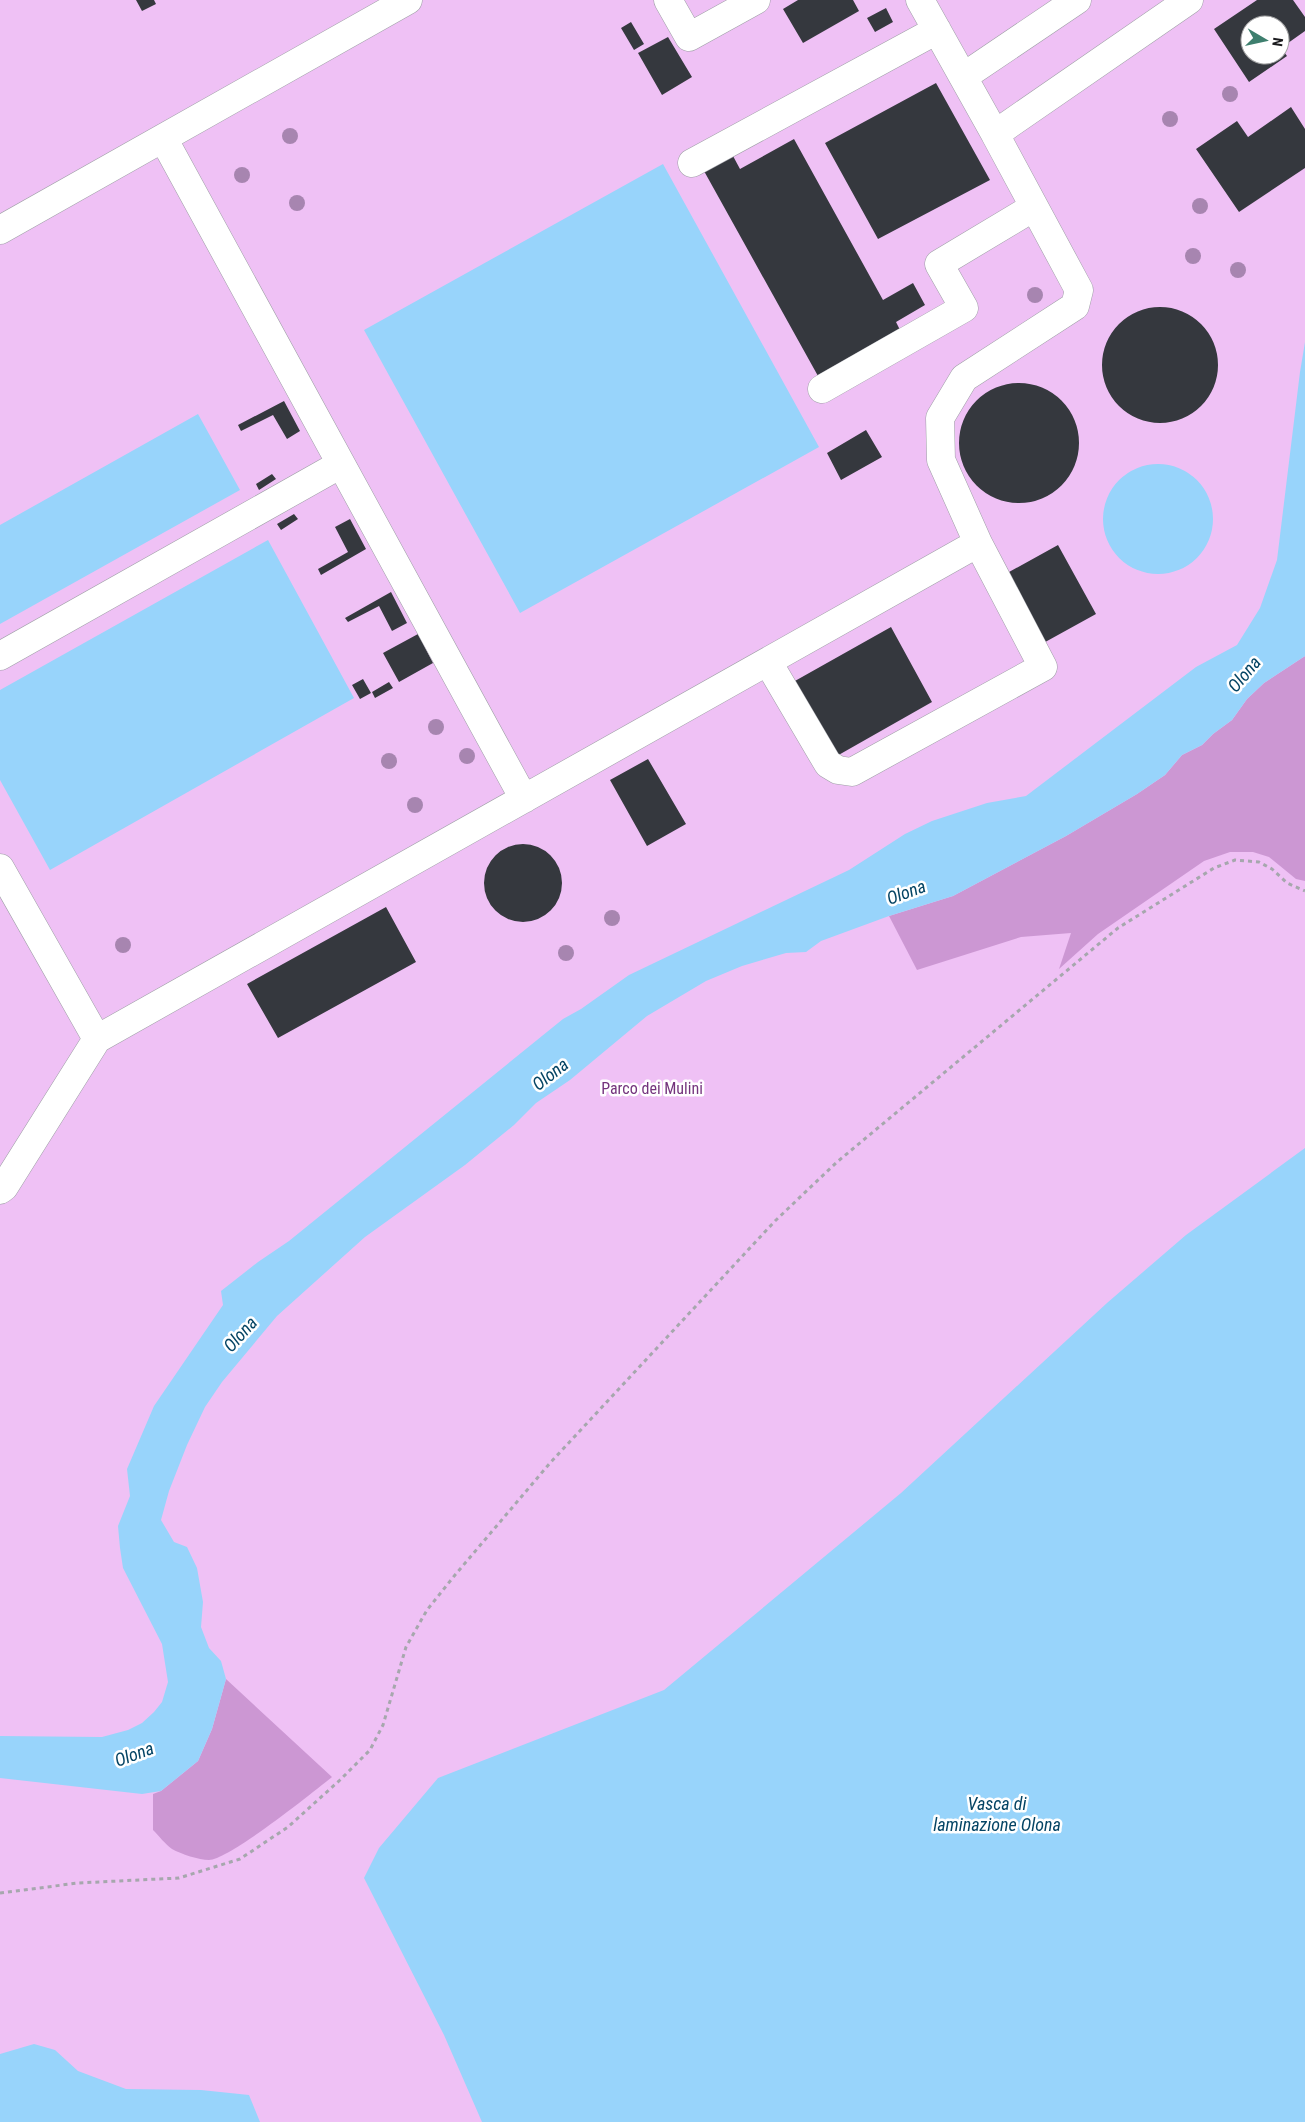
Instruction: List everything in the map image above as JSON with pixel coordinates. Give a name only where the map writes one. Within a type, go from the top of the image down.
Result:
[{"type":"street","points":[[0,230],[408,0]]},
{"type":"street","points":[[668,0],[689,37],[756,0]]},
{"type":"street","points":[[768,662],[828,764],[838,770],[852,772],[1043,667],[978,543],[941,460],[940,418],[964,378],[1075,306],[1079,290],[920,0]]},
{"type":"street","points":[[1050,0],[1069,0]]},
{"type":"street","points":[[963,77],[1077,0]]},
{"type":"street","points":[[995,134],[1189,0]]},
{"type":"street","points":[[692,163],[937,30]]},
{"type":"street","points":[[163,138],[524,799]]},
{"type":"street","points":[[822,389],[964,308],[939,264],[1034,207]]},
{"type":"street","points":[[0,656],[341,464]]},
{"type":"street","points":[[0,1190],[4,1188],[97,1038],[978,543]]},
{"type":"street","points":[[0,868],[97,1038]]},
{"type":"path","points":[[0,1893],[78,1883],[179,1878],[240,1859],[288,1827],[370,1750],[383,1726],[406,1647],[427,1610],[454,1575],[550,1463],[775,1221],[838,1162],[1118,928],[1214,868],[1235,860],[1259,862],[1272,869],[1287,883],[1305,891]]},
{"type":"green space","name":"Parco dei Mulini","points":[[0,0],[1305,0],[1305,2122],[0,2122]]},
{"type":"shaded area","points":[[1305,656],[1305,881],[1296,879],[1269,857],[1253,852],[1230,852],[1204,861],[1098,934],[1059,969],[1071,933],[1021,937],[917,970],[889,916],[953,896],[1066,836],[1137,794],[1165,775],[1182,755],[1202,745],[1232,720],[1247,699],[1264,683]]},
{"type":"shaded area","points":[[226,1679],[332,1777],[252,1838],[219,1857],[205,1860],[172,1849],[153,1830],[153,1794],[161,1791],[198,1761],[212,1729]]},
{"type":"water","points":[[663,164],[819,447],[520,613],[364,330]]},
{"type":"water","name":"Olona","points":[[1305,342],[1305,656],[1264,683],[1247,699],[1232,720],[1202,745],[1182,755],[1165,775],[1066,836],[953,896],[889,916],[821,941],[806,952],[786,953],[742,966],[706,981],[647,1016],[570,1080],[536,1103],[514,1125],[465,1165],[365,1237],[277,1316],[222,1382],[205,1407],[187,1445],[169,1491],[161,1520],[174,1542],[187,1547],[197,1568],[203,1602],[201,1627],[209,1648],[221,1661],[226,1679],[212,1729],[198,1761],[161,1791],[142,1794],[0,1778],[0,1736],[102,1737],[128,1730],[142,1723],[162,1702],[168,1682],[162,1644],[123,1568],[118,1526],[130,1496],[127,1469],[154,1406],[223,1305],[221,1291],[289,1241],[563,1019],[581,1009],[629,975],[849,870],[905,834],[932,821],[987,803],[1026,796],[1196,667],[1237,645],[1260,608],[1277,560]]},
{"type":"water","points":[[198,414],[240,490],[0,624],[0,525]]},
{"type":"water","points":[[1158,464],[1179,468],[1197,480],[1209,498],[1213,519],[1209,540],[1197,558],[1179,570],[1158,574],[1137,570],[1119,558],[1107,540],[1103,519],[1107,498],[1119,480],[1137,468]]},
{"type":"water","points":[[268,540],[354,698],[50,870],[0,780],[0,690]]},
{"type":"water","name":"Vasca di laminazione Olona","points":[[1305,1148],[1305,2122],[482,2122],[444,2035],[364,1878],[379,1848],[438,1778],[664,1690],[901,1493],[1107,1303],[1186,1235]]},
{"type":"water","points":[[34,2044],[55,2050],[78,2071],[126,2089],[201,2090],[249,2095],[260,2122],[0,2122],[0,2054]]},
{"type":"building","points":[[136,0],[154,0],[156,4],[142,11]]},
{"type":"building","points":[[798,0],[853,0],[859,11],[803,43],[783,9]]},
{"type":"building","points":[[1257,0],[1293,0],[1305,17],[1305,31],[1290,42],[1290,15],[1240,15],[1240,65],[1274,65],[1249,82],[1214,29]]},
{"type":"building","points":[[886,8],[893,22],[875,32],[867,18]]},
{"type":"building","points":[[631,22],[644,44],[634,50],[621,28]]},
{"type":"building","points":[[668,37],[692,77],[662,95],[638,53]]},
{"type":"building","points":[[936,83],[990,180],[878,239],[825,143]]},
{"type":"building","points":[[1291,107],[1305,129],[1305,168],[1239,212],[1196,149],[1237,121],[1248,137]]},
{"type":"building","points":[[794,139],[883,300],[913,283],[925,305],[896,322],[900,330],[818,376],[704,171],[733,156],[740,169]]},
{"type":"building","points":[[1160,307],[1182,311],[1192,316],[1201,324],[1209,333],[1214,343],[1218,365],[1214,387],[1209,397],[1201,406],[1192,414],[1182,419],[1160,423],[1138,419],[1128,414],[1119,406],[1111,397],[1106,387],[1102,365],[1106,343],[1111,333],[1119,324],[1128,316],[1138,311]]},
{"type":"building","points":[[1019,383],[1031,384],[1042,388],[1052,393],[1061,401],[1069,410],[1074,420],[1078,431],[1078,455],[1074,466],[1069,476],[1061,485],[1052,493],[1042,498],[1031,502],[1019,503],[1007,502],[996,498],[986,493],[977,485],[969,476],[964,466],[960,455],[959,443],[960,431],[964,420],[969,410],[977,401],[986,393],[996,388],[1007,384]]},
{"type":"building","points":[[284,401],[300,431],[287,439],[273,415],[241,431],[238,425]]},
{"type":"building","points":[[866,430],[882,457],[841,480],[827,453]]},
{"type":"building","points":[[272,474],[276,479],[259,490],[256,484]]},
{"type":"building","points":[[294,514],[298,519],[281,530],[277,524]]},
{"type":"building","points":[[350,519],[366,549],[321,575],[318,569],[348,552],[335,527]]},
{"type":"building","points":[[1058,545],[1096,614],[1038,646],[1000,577]]},
{"type":"building","points":[[391,592],[407,623],[392,631],[379,606],[348,622],[345,618]]},
{"type":"building","points":[[891,627],[932,702],[828,761],[786,686]]},
{"type":"building","points":[[418,634],[433,663],[399,682],[383,653]]},
{"type":"building","points":[[363,679],[371,693],[360,699],[352,685]]},
{"type":"building","points":[[389,682],[393,688],[375,698],[372,692]]},
{"type":"building","points":[[648,759],[686,824],[647,846],[610,780]]},
{"type":"building","points":[[515,844],[531,844],[545,850],[556,861],[562,875],[562,891],[556,905],[545,916],[531,922],[515,922],[501,916],[490,905],[484,891],[484,875],[490,861],[501,850]]},
{"type":"building","points":[[386,907],[416,962],[278,1038],[247,984]]}]
